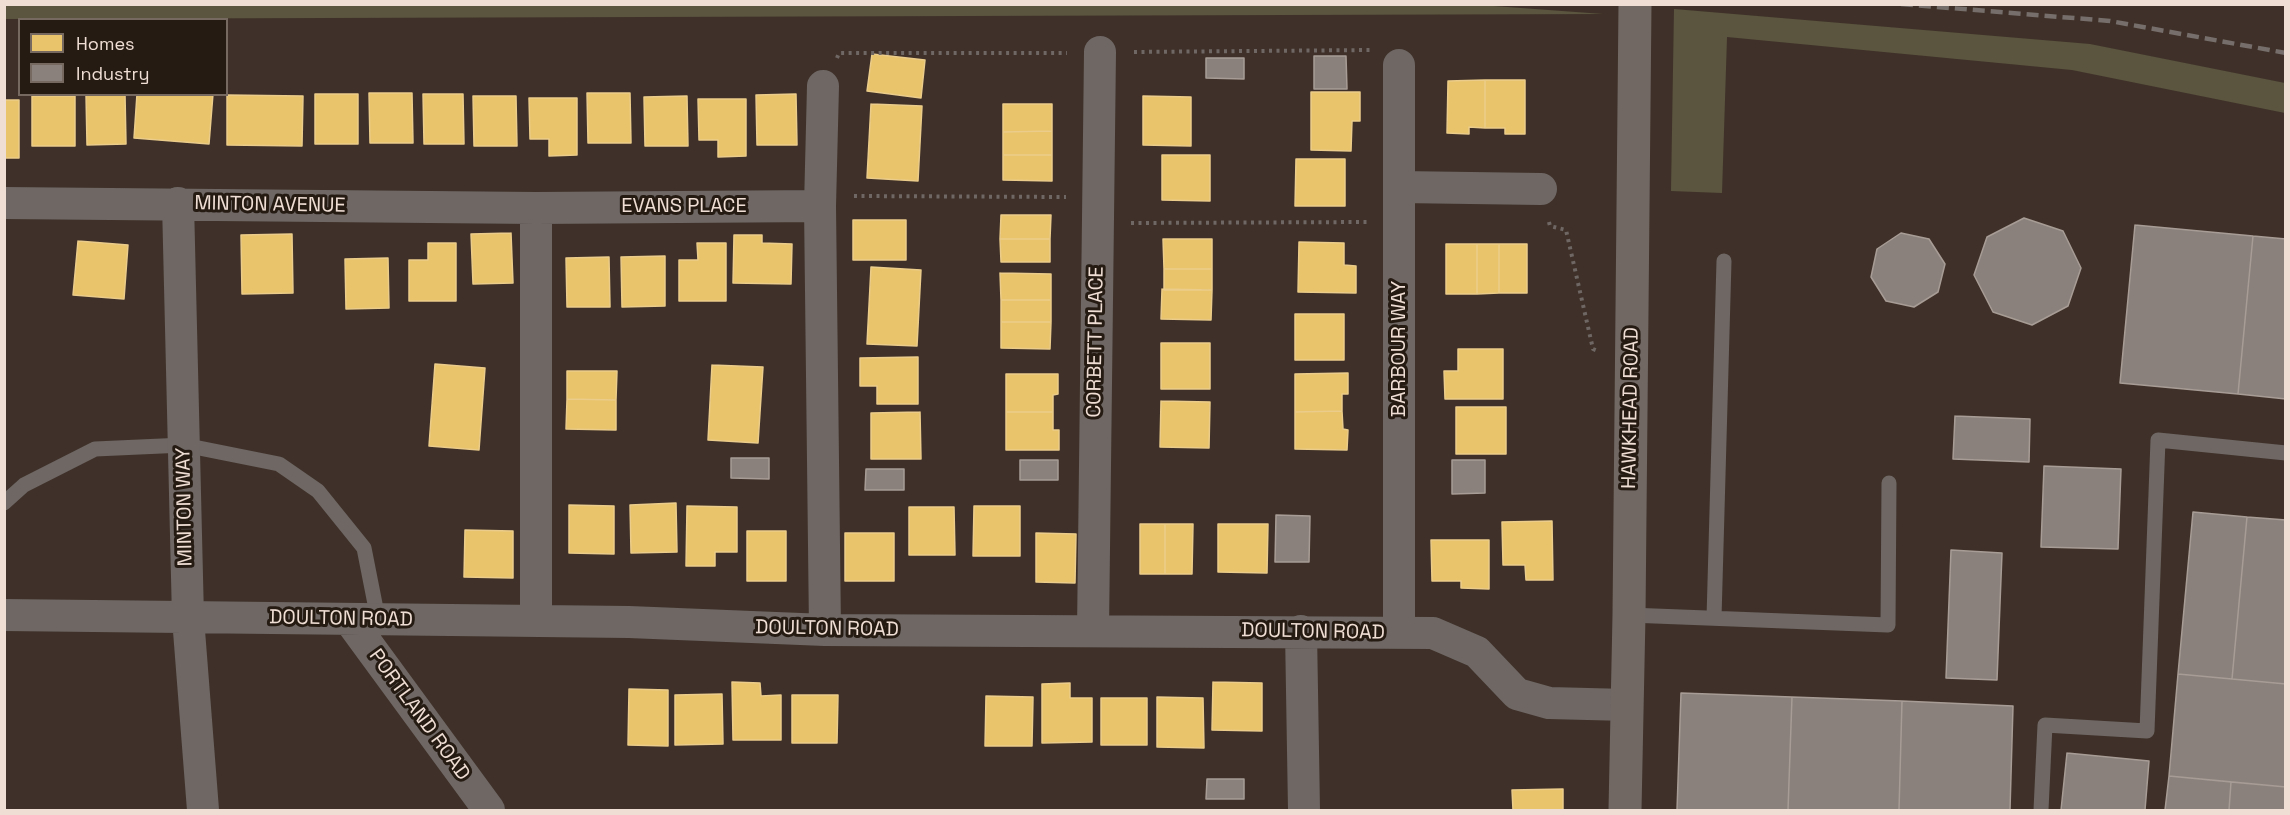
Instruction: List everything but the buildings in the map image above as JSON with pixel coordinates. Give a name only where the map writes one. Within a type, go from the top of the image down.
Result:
[{"type":"street","name":"HAWKHEAD ROAD","points":[[1625,810],[1635,17]]},
{"type":"street","name":"CORBETT PLACE","points":[[1093,631],[1100,52]]},
{"type":"street","name":"BARBOUR WAY","points":[[1398,633],[1400,65]]},
{"type":"street","points":[[823,86],[820,201],[825,630]]},
{"type":"street","points":[[1400,187],[1541,189]]},
{"type":"street","name":"EVANS PLACE","points":[[536,208],[820,201]]},
{"type":"street","name":"MINTON AVENUE","points":[[4,203],[536,208]]},
{"type":"street","name":"MINTON WAY","points":[[178,203],[188,618],[203,810]]},
{"type":"street","points":[[536,208],[536,621]]},
{"type":"street","name":"DOULTON ROAD","points":[[4,615],[536,621],[825,630],[1433,633],[1477,652],[1517,694],[1549,702],[1627,705]]},
{"type":"street","name":"PORTLAND ROAD","points":[[364,619],[489,810]]},
{"type":"street","points":[[1301,631],[1304,810]]},
{"type":"lane","points":[[1714,618],[1724,261]]},
{"type":"lane","points":[[2041,810],[2045,725],[2147,731],[2158,440],[2286,453]]},
{"type":"lane","points":[[4,503],[24,485],[95,449],[184,445],[279,464],[318,491],[364,548],[364,619]]},
{"type":"lane","points":[[1629,615],[1888,625],[1889,483]]},
{"type":"path","points":[[1541,189],[1550,226],[1566,230],[1593,349],[1632,367]]},
{"type":"path","points":[[820,201],[1400,222]]},
{"type":"shaded area","points":[[5,4],[1480,5],[1603,14],[4,19]]},
{"type":"shaded area","points":[[1674,9],[2090,44],[2285,83],[2285,113],[2072,70],[1727,37],[1722,193],[1671,191]]},
{"type":"railway","points":[[1901,4],[2110,21],[2286,53]]}]
